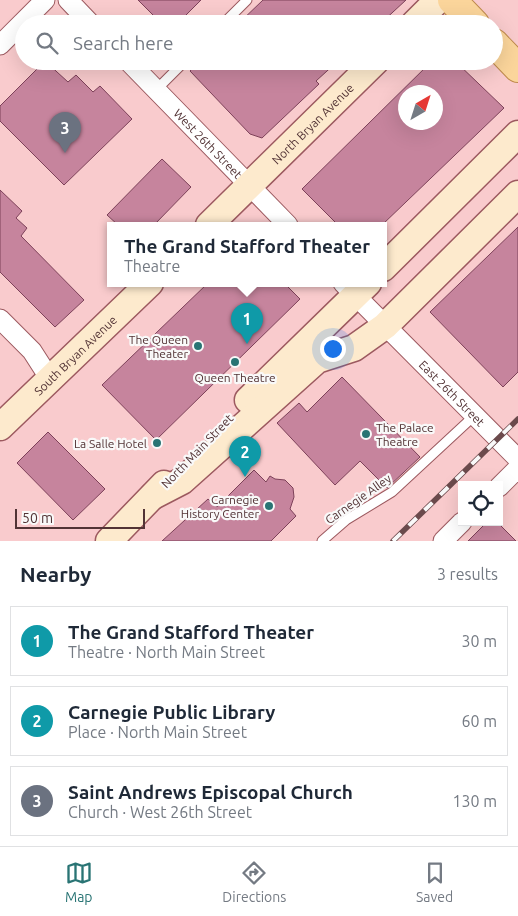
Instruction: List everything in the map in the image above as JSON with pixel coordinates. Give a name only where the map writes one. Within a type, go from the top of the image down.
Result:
[{"type":"main road","points":[[452,0],[466,15]]},
{"type":"main road","points":[[503,52],[518,68]]},
{"type":"street","points":[[30,15],[45,0]]},
{"type":"street","points":[[68,0],[82,15]]},
{"type":"street","points":[[423,15],[438,0]]},
{"type":"street","points":[[0,45],[15,30]]},
{"type":"street","name":"West 26th Street","points":[[137,70],[285,222]]},
{"type":"street","name":"North Bryan Avenue","points":[[250,186],[367,70]]},
{"type":"street","points":[[387,264],[518,134]]},
{"type":"street","points":[[212,222],[250,186]]},
{"type":"street","name":"North Main Street","points":[[153,496],[182,481],[318,360],[354,348],[385,326],[518,194]]},
{"type":"street","name":"South Bryan Avenue","points":[[0,427],[146,287]]},
{"type":"street","points":[[355,287],[385,326]]},
{"type":"street","name":"North Main Street","points":[[153,496],[176,470],[355,287]]},
{"type":"street","points":[[0,319],[32,351],[50,379]]},
{"type":"street","name":"East 26th Street","points":[[385,326],[518,459]]},
{"type":"street","points":[[503,483],[518,468]]},
{"type":"street","points":[[109,541],[153,496]]},
{"type":"street","points":[[443,541],[458,526]]},
{"type":"lane","points":[[232,15],[247,0]]},
{"type":"lane","points":[[156,90],[176,70]]},
{"type":"lane","name":"Carnegie Alley","points":[[322,541],[346,520],[392,492],[474,416]]},
{"type":"building","points":[[138,0],[201,0],[186,15],[153,15]]},
{"type":"building","points":[[263,0],[406,0],[390,15],[247,15]]},
{"type":"building","points":[[36,70],[55,70],[68,82],[76,75],[93,92],[100,86],[132,119],[64,185],[0,121],[0,106]]},
{"type":"building","points":[[328,70],[316,81],[319,84],[262,138],[250,134],[190,71]]},
{"type":"building","points":[[423,70],[464,70],[504,108],[385,222],[335,222],[302,189],[398,94],[398,130],[443,130],[443,85],[408,85]]},
{"type":"building","points":[[162,159],[191,187],[157,222],[115,222],[107,215]]},
{"type":"building","points":[[0,190],[22,211],[16,218],[27,228],[21,236],[84,300],[55,327],[0,272]]},
{"type":"building","points":[[518,227],[518,372],[503,387],[430,312]]},
{"type":"building","points":[[204,287],[288,287],[300,299],[156,440],[102,385]]},
{"type":"building","name":"The Palace Theatre","points":[[342,377],[420,457],[387,488],[360,461],[335,485],[277,423],[299,403],[307,412]]},
{"type":"building","points":[[48,432],[105,489],[73,520],[17,463]]},
{"type":"building","points":[[254,470],[266,482],[270,476],[275,479],[285,480],[293,488],[294,497],[290,509],[296,516],[271,541],[162,541],[208,499],[217,507]]},
{"type":"building","points":[[483,526],[501,526],[516,541],[468,541]]},
{"type":"railway","points":[[393,541],[518,419]]},
{"type":"place","name":"Saint Andrews Episcopal Church","points":[[65,153]]},
{"type":"place","name":"The Grand Stafford Theater","points":[[247,344]]},
{"type":"place","name":"The Queen Theater","points":[[198,346]]},
{"type":"place","name":"Queen Theatre","points":[[235,362]]},
{"type":"place","name":"The Palace Theatre","points":[[366,434]]},
{"type":"place","name":"La Salle Hotel","points":[[157,443]]},
{"type":"place","name":"Carnegie Public Library","points":[[245,477]]},
{"type":"place","name":"Carnegie History Center","points":[[269,506]]}]
